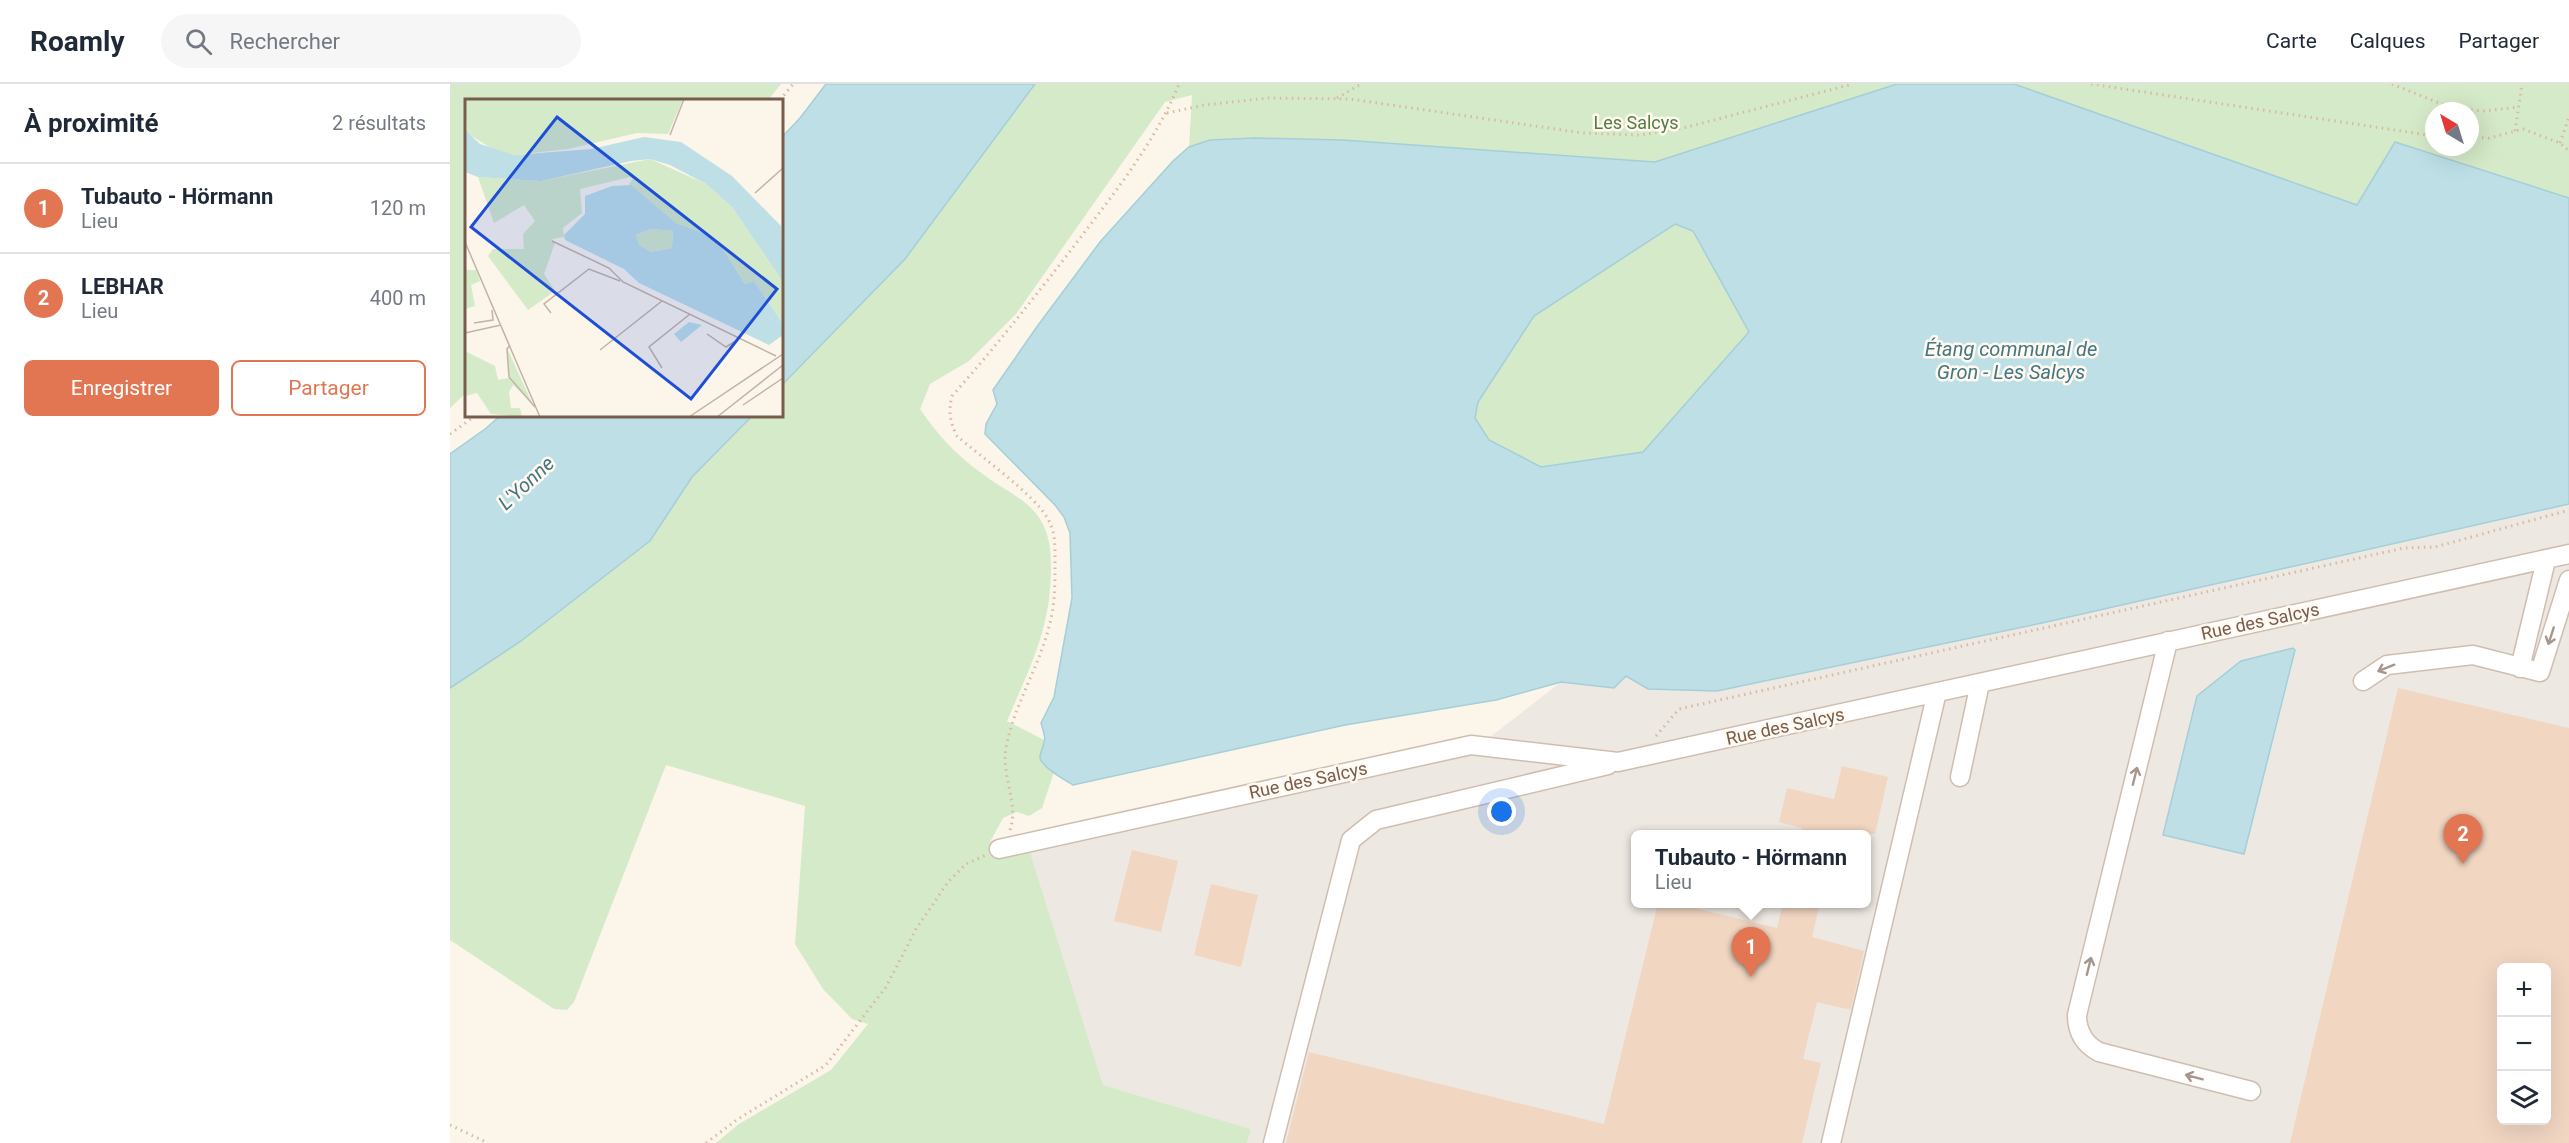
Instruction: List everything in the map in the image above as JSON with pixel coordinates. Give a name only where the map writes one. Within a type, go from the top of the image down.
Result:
[{"type":"street","name":"Rue des Salcys","points":[[999,849],[1471,745],[1618,762],[2569,554]]},
{"type":"street","points":[[2520,668],[2546,560]]},
{"type":"street","points":[[2363,681],[2387,665],[2473,655],[2540,672],[2569,580]]},
{"type":"street","points":[[2168,641],[2077,1016],[2077,1026],[2090,1047],[2099,1052],[2251,1091]]},
{"type":"street","points":[[1960,777],[1980,683]]},
{"type":"street","points":[[1831,1143],[1937,692]]},
{"type":"street","points":[[1273,1143],[1351,840],[1376,820],[1618,762]]},
{"type":"path","points":[[781,99],[794,84]]},
{"type":"path","points":[[706,1143],[738,1119],[826,1065],[886,987],[916,929],[948,882],[966,864],[999,849],[1009,834],[1013,815],[1007,785],[1005,750],[1019,702],[1050,626],[1055,593],[1055,536],[1048,519],[1035,502],[957,436],[951,423],[949,409],[952,396],[1006,334],[1112,196],[1167,113],[1179,84]]},
{"type":"path","points":[[1336,99],[1361,84]]},
{"type":"path","points":[[1167,113],[1204,105],[1268,98],[1336,99],[1583,133],[1640,135],[1683,128],[1853,84]]},
{"type":"path","points":[[2091,84],[2425,135]]},
{"type":"path","points":[[2392,84],[2454,109],[2485,111],[2518,107]]},
{"type":"path","points":[[2515,131],[2522,84]]},
{"type":"path","points":[[2560,143],[2569,117]]},
{"type":"path","points":[[2479,137],[2489,138],[2523,129],[2560,143],[2569,151]]},
{"type":"path","points":[[450,434],[474,417]]},
{"type":"path","points":[[1638,758],[1679,709],[2404,548],[2434,547],[2569,510]]},
{"type":"path","points":[[450,1125],[488,1143]]},
{"type":"shaded area","points":[[2569,504],[2569,1143],[1247,1143],[1251,1129],[1103,1085],[1029,849],[1472,751],[1561,682],[1614,688],[1626,676],[1649,689],[2042,623]]},
{"type":"green space","points":[[450,84],[781,84],[769,99],[465,99],[465,394],[450,408]]},
{"type":"green space","name":"Les Salcys","points":[[1035,84],[1897,84],[1655,162],[1343,140],[1210,140],[1189,147],[1192,95],[1165,102],[1016,314],[969,361],[930,384],[920,409],[955,451],[1029,506],[1044,527],[1049,543],[1050,590],[1043,629],[1031,665],[1007,721],[1046,741],[1042,764],[1054,772],[1042,808],[1029,816],[1017,812],[1003,818],[991,840],[994,847],[1029,849],[1103,1085],[1251,1129],[1247,1143],[716,1143],[739,1124],[831,1070],[868,1024],[852,1019],[823,989],[795,944],[805,806],[666,765],[574,1002],[567,1010],[554,1009],[450,940],[450,688],[521,641],[650,542],[692,477],[751,417],[783,417],[783,384],[905,259]]},
{"type":"green space","points":[[2014,84],[2569,84],[2569,198],[2438,156],[2479,156],[2479,102],[2425,102],[2425,152],[2395,142],[2357,205]]},
{"type":"green space","points":[[1675,224],[1693,231],[1749,332],[1644,452],[1541,467],[1489,440],[1475,418],[1478,402],[1534,316]]},
{"type":"water","points":[[826,84],[1035,84],[905,259],[783,384],[783,136]]},
{"type":"water","name":"Étang communal de Gron - Les Salcys","points":[[1897,84],[2014,84],[2357,205],[2395,142],[2425,152],[2425,156],[2438,156],[2569,198],[2569,504],[2042,623],[1717,691],[1648,689],[1626,676],[1614,688],[1561,682],[1496,700],[1345,725],[1073,785],[1043,764],[1040,756],[1045,737],[1041,723],[1054,697],[1072,598],[1070,533],[1064,517],[1055,505],[985,434],[986,424],[997,404],[993,390],[1100,242],[1173,161],[1189,147],[1210,140],[1254,138],[1343,140],[1655,162]],"holes":[[[1675,224],[1693,231],[1749,332],[1643,452],[1541,467],[1489,440],[1475,418],[1478,402],[1534,316]]]},
{"type":"water","name":"L'Yonne","points":[[499,417],[751,417],[692,477],[650,541],[521,641],[450,688],[450,454]]},
{"type":"water","points":[[2293,648],[2295,650],[2244,854],[2163,835],[2197,696],[2241,661]]},
{"type":"building","points":[[2398,688],[2569,728],[2569,1143],[2290,1143]]},
{"type":"building","points":[[1842,766],[1888,777],[1875,834],[1871,834],[1871,830],[1801,830],[1802,828],[1779,822],[1787,788],[1834,799]]},
{"type":"building","points":[[1132,850],[1178,861],[1161,932],[1114,921]]},
{"type":"building","points":[[1211,884],[1258,895],[1241,967],[1194,955]]},
{"type":"building","points":[[1657,908],[1694,908],[1777,928],[1782,908],[1819,908],[1812,937],[1864,951],[1851,1010],[1817,1002],[1803,1059],[1821,1063],[1802,1143],[1286,1143],[1309,1052],[1604,1124]]},
{"type":"place","name":"LEBHAR","points":[[2463,864]]},
{"type":"place","name":"Tubauto - Hörmann","points":[[1751,977]]}]
